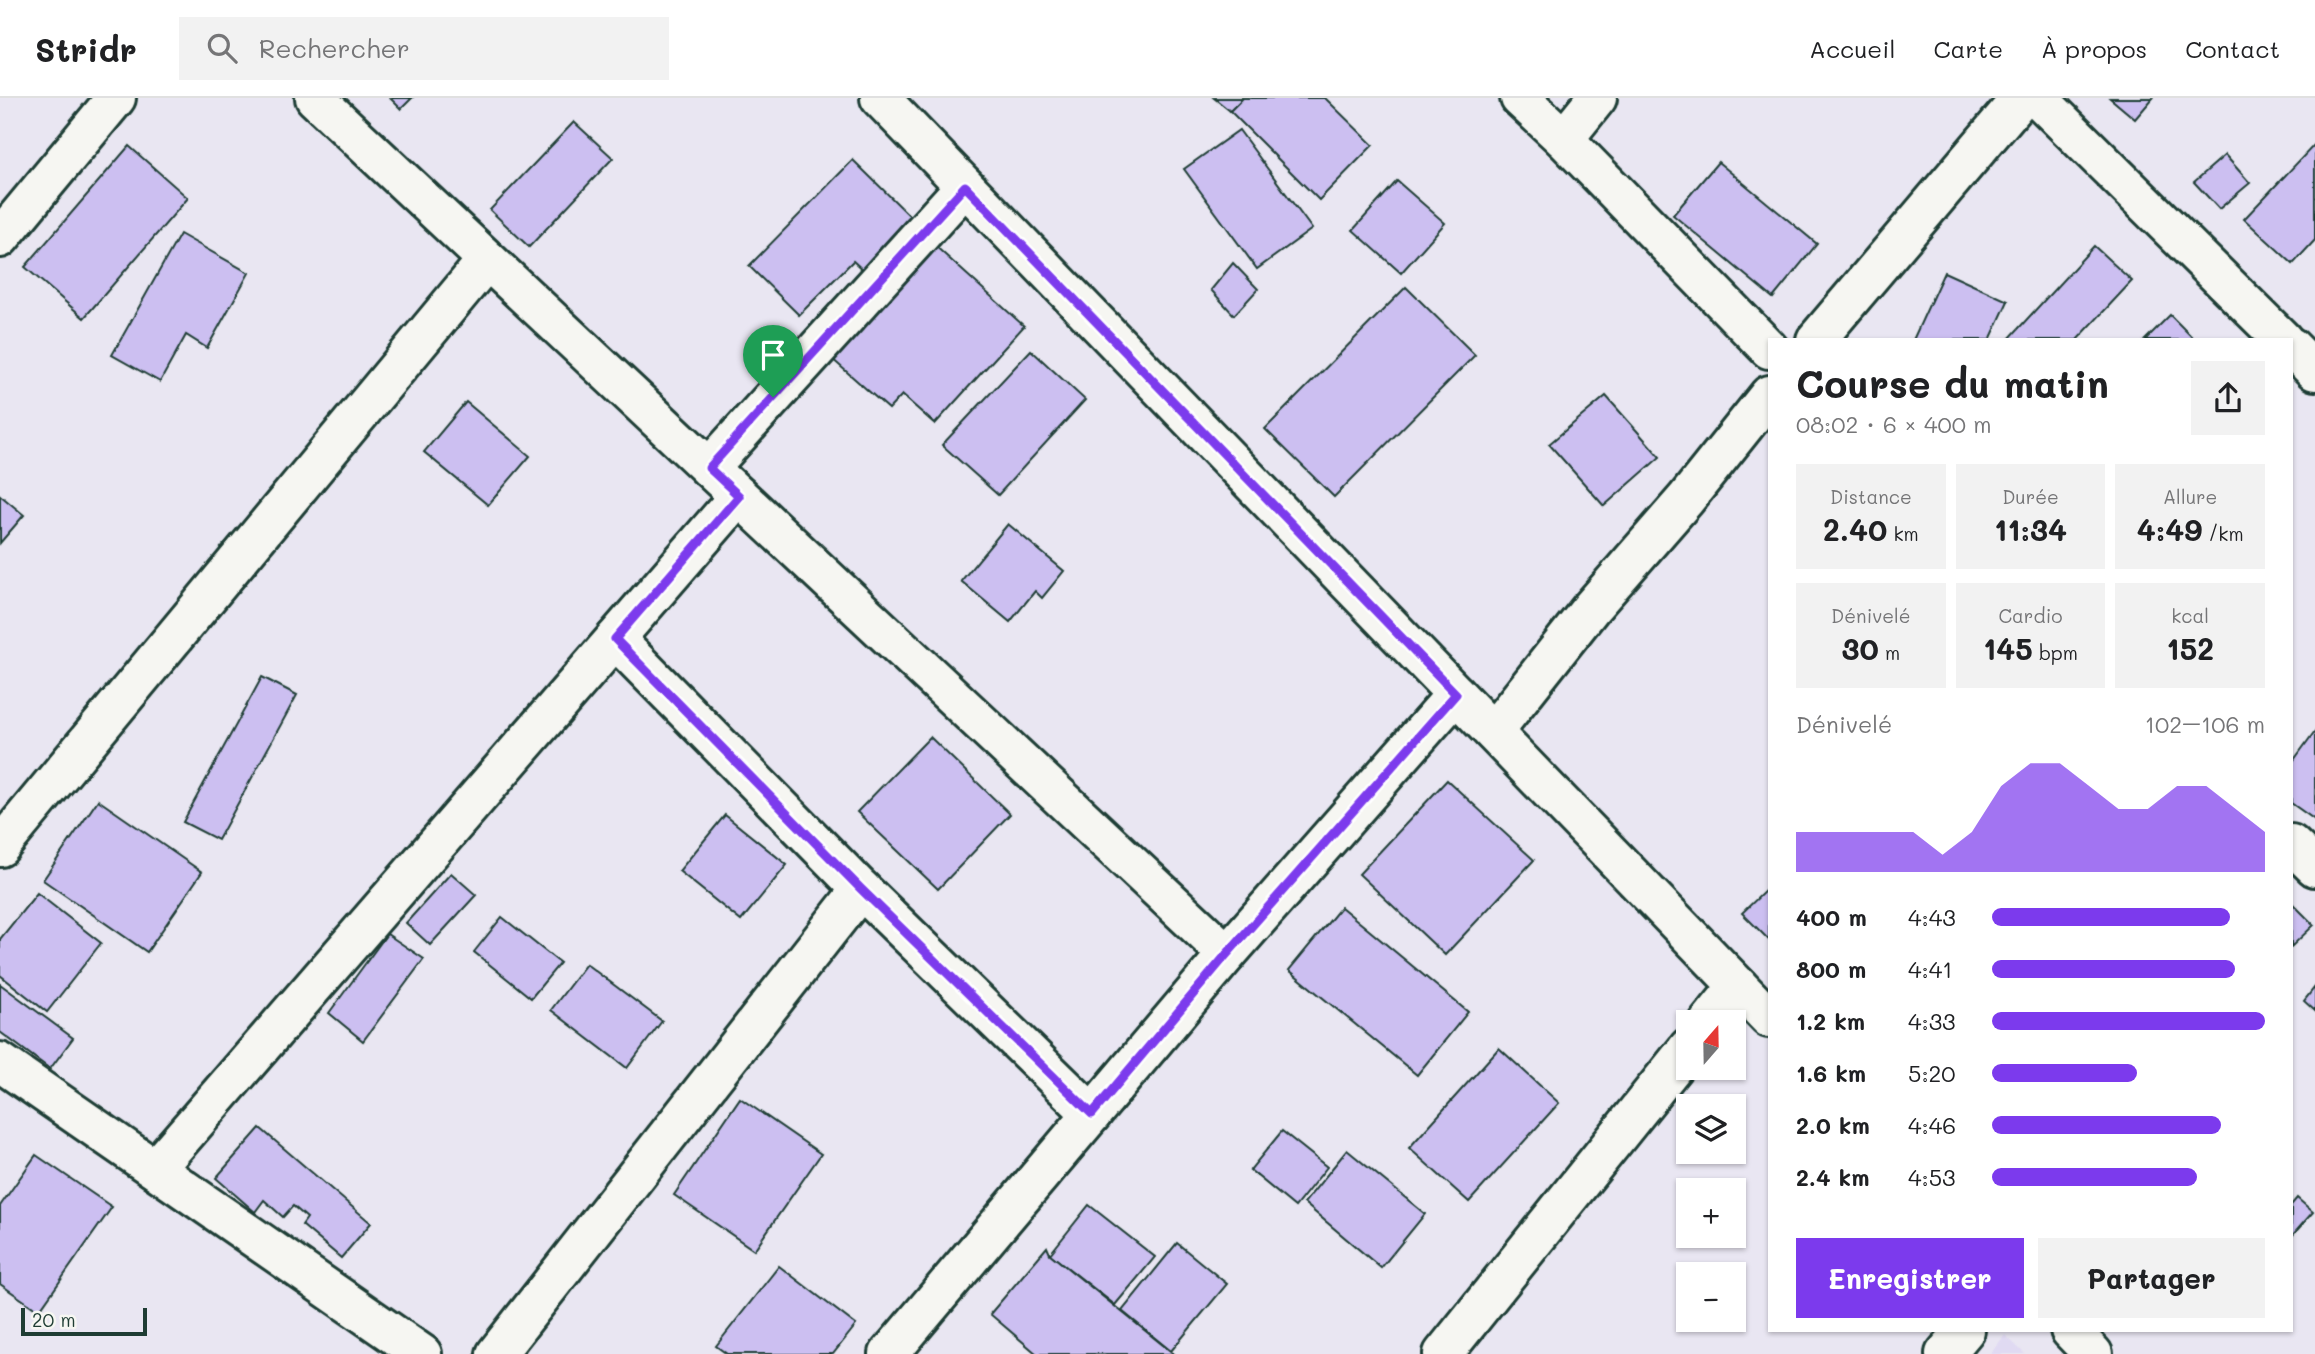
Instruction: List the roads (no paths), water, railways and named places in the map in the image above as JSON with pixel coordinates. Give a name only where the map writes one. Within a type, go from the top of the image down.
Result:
[{"type":"street","points":[[0,239],[116,98]]},
{"type":"street","points":[[315,98],[1227,954]]},
{"type":"street","points":[[880,98],[1768,1017]]},
{"type":"street","points":[[1520,98],[1564,139],[1768,348]]},
{"type":"street","points":[[1564,139],[1597,98]]},
{"type":"street","points":[[1818,338],[2021,98]]},
{"type":"street","points":[[2038,98],[2281,338]]},
{"type":"street","points":[[709,468],[965,186]]},
{"type":"street","points":[[0,847],[487,260]]},
{"type":"street","points":[[2293,349],[2315,371]]},
{"type":"street","points":[[1493,732],[1591,608],[1686,499],[1768,397]]},
{"type":"street","points":[[155,1169],[739,496]]},
{"type":"street","points":[[615,639],[861,889],[1092,1114]]},
{"type":"street","points":[[889,1354],[1227,954],[1456,694]]},
{"type":"street","points":[[2293,846],[2315,867]]},
{"type":"street","points":[[496,1354],[861,889]]},
{"type":"street","points":[[1719,1010],[1738,986]]},
{"type":"street","points":[[0,1062],[422,1354]]},
{"type":"street","points":[[1443,1354],[1676,1063]]},
{"type":"street","points":[[1945,1354],[1963,1332]]},
{"type":"street","points":[[2072,1332],[2093,1354]]}]
